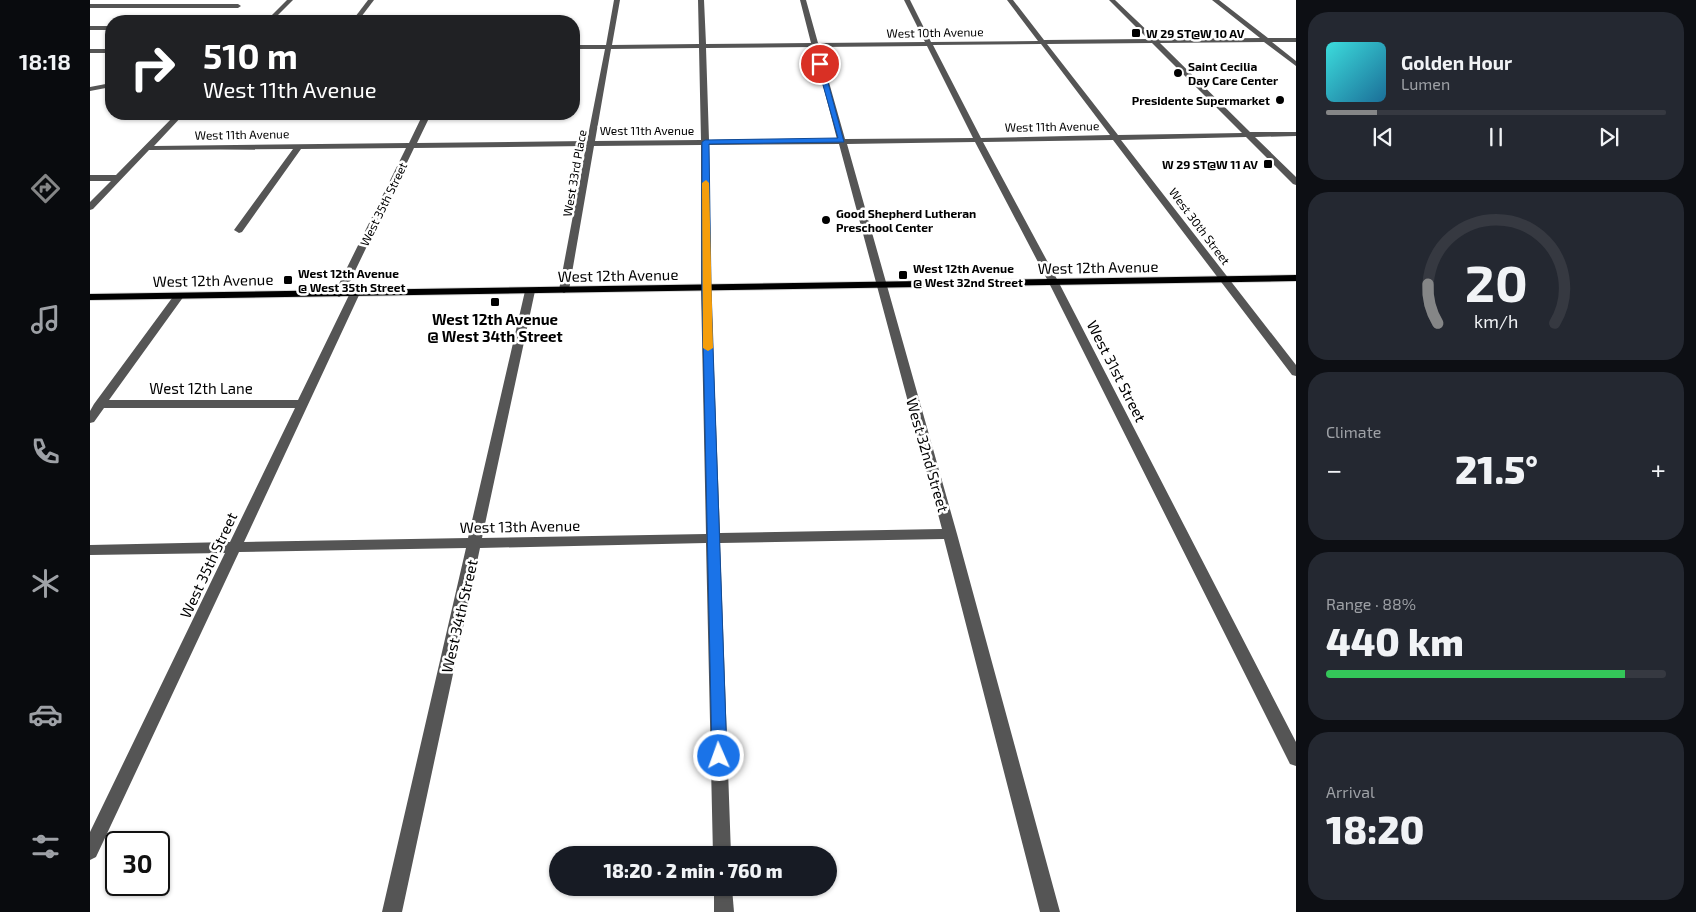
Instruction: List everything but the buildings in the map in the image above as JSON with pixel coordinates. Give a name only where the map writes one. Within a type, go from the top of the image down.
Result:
[{"type":"main road","name":"West 12th Avenue","points":[[90,297],[1296,278]]},
{"type":"street","points":[[208,6],[215,0]]},
{"type":"street","points":[[275,15],[290,0]]},
{"type":"street","points":[[360,15],[371,0]]},
{"type":"street","name":"West 33rd Place","points":[[564,290],[617,0]]},
{"type":"street","points":[[701,0],[705,142],[706,288],[722,846]]},
{"type":"street","name":"West 32nd Street","points":[[803,0],[814,46],[842,140],[950,534],[1050,912]]},
{"type":"street","name":"West 31st Street","points":[[906,0],[1054,283],[1296,759]]},
{"type":"street","name":"West 30th Street","points":[[1010,0],[1296,373]]},
{"type":"street","points":[[1112,0],[1296,182]]},
{"type":"street","points":[[1215,0],[1296,64]]},
{"type":"street","points":[[90,6],[238,6]]},
{"type":"street","points":[[90,28],[105,28]]},
{"type":"street","name":"West 10th Avenue","points":[[580,47],[1296,40]]},
{"type":"street","points":[[90,51],[105,51]]},
{"type":"street","points":[[90,89],[105,86]]},
{"type":"street","points":[[90,207],[174,120]]},
{"type":"street","name":"West 35th Street","points":[[339,294],[424,120]]},
{"type":"street","name":"West 11th Avenue","points":[[148,148],[591,142],[978,140],[1296,134]]},
{"type":"street","points":[[239,230],[299,146]]},
{"type":"street","points":[[90,178],[118,178]]},
{"type":"street","name":"West 34th Street","points":[[392,912],[476,543],[530,291]]},
{"type":"street","name":"West 35th Street","points":[[90,852],[355,293]]},
{"type":"street","points":[[90,418],[179,296]]},
{"type":"street","name":"West 12th Lane","points":[[100,404],[303,404]]},
{"type":"street","name":"West 13th Avenue","points":[[90,550],[950,534]]},
{"type":"street","points":[[723,896],[724,912]]},
{"type":"slow traffic","points":[[706,183],[708,348]]},
{"type":"place","name":"W 29 ST@W 10 AV","points":[[1136,33]]},
{"type":"place","name":"Saint Cecilia Day Care Center","points":[[1178,73]]},
{"type":"place","name":"Presidente Supermarket","points":[[1280,100]]},
{"type":"place","name":"W 29 ST@W 11 AV","points":[[1268,164]]},
{"type":"place","name":"Good Shepherd Lutheran Preschool Center","points":[[826,220]]},
{"type":"place","name":"West 12th Avenue @ West 32nd Street","points":[[903,275]]},
{"type":"place","name":"West 12th Avenue @ West 35th Street","points":[[288,280]]},
{"type":"place","name":"West 12th Avenue @ West 34th Street","points":[[495,302]]},
{"type":"route","points":[[719,756],[706,288],[705,142],[842,140],[820,64]]}]
